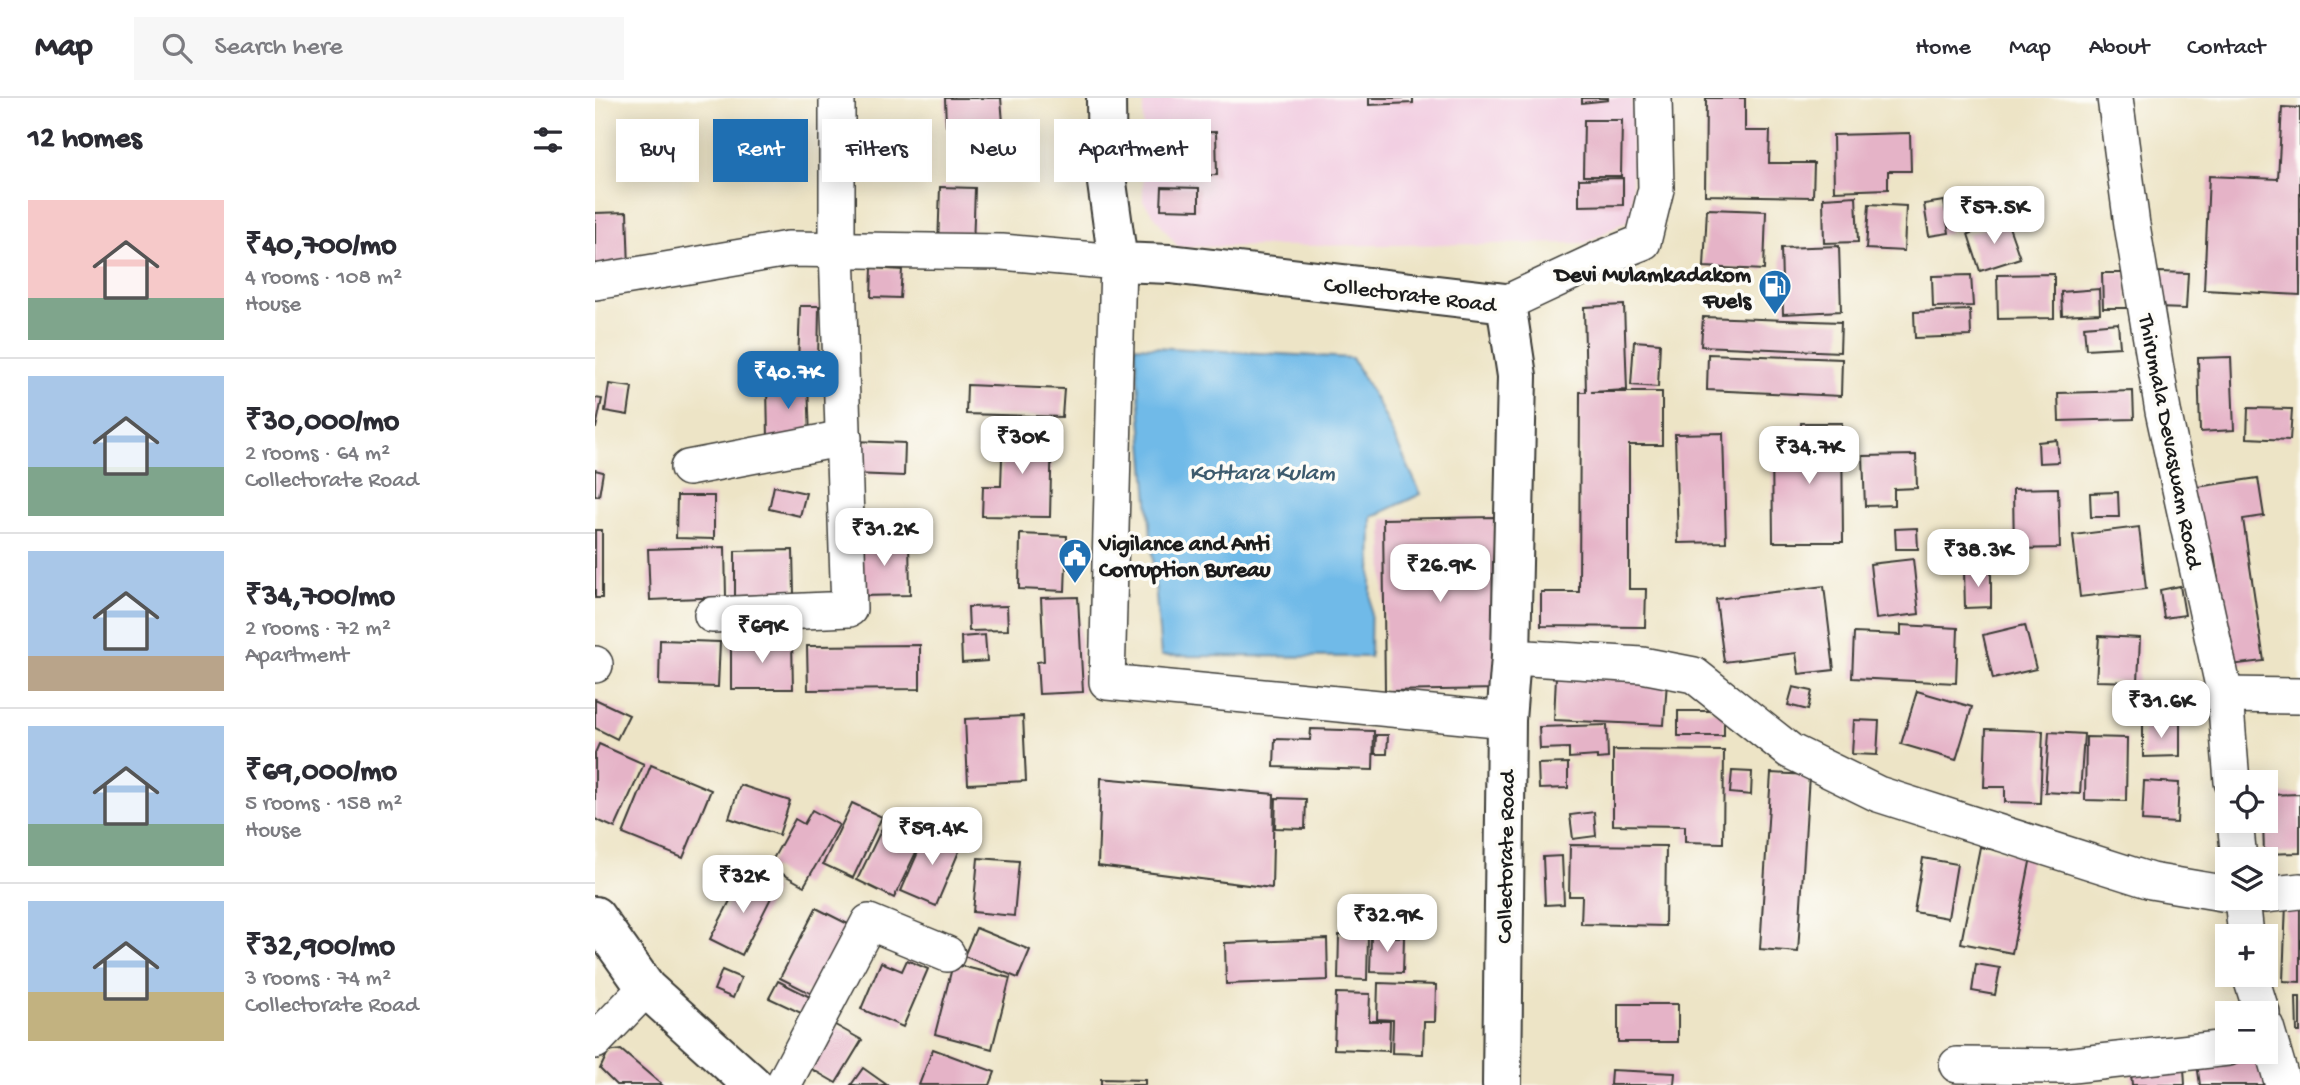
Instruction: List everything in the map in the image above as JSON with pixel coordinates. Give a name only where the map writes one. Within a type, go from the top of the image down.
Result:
[{"type":"main road","points":[[1106,98],[1107,183],[1118,262]]},
{"type":"main road","name":"Collectorate Road","points":[[1118,262],[1170,264],[1506,303],[1517,376],[1511,657],[1506,720],[1501,1085]]},
{"type":"main road","points":[[595,916],[646,988],[753,1085]]},
{"type":"street","points":[[712,615],[849,609],[837,250],[837,98]]},
{"type":"street","points":[[1506,303],[1643,242],[1656,189],[1654,98]]},
{"type":"street","name":"Thirumala Devaswam Road","points":[[2115,98],[2131,225],[2162,411],[2225,695],[2231,770]]},
{"type":"street","points":[[595,282],[788,249],[1002,252],[1118,262],[1107,682],[1506,720]]},
{"type":"street","points":[[688,468],[844,438]]},
{"type":"street","points":[[1511,657],[1642,665],[1695,675],[1790,751],[1878,794],[2151,881],[2215,892]]},
{"type":"street","points":[[2225,695],[2300,696]]},
{"type":"street","points":[[2278,894],[2300,891]]},
{"type":"street","points":[[783,1085],[869,922],[947,954]]},
{"type":"street","points":[[595,1041],[646,988]]},
{"type":"street","points":[[1957,1065],[2062,1075],[2215,1050]]},
{"type":"street","points":[[2276,1064],[2283,1085]]},
{"type":"shaded area","points":[[1143,98],[1632,98],[1632,218],[1586,243],[1178,247],[1143,201],[1143,182],[1211,182],[1211,119],[1143,119]]},
{"type":"water","name":"Kottara Kulam","points":[[1135,346],[1352,358],[1381,409],[1421,494],[1372,517],[1370,657],[1161,656]]},
{"type":"building","points":[[945,98],[1001,98],[1003,119],[946,119],[946,126]]},
{"type":"building","points":[[1369,98],[1413,98],[1413,103],[1369,105]]},
{"type":"building","points":[[1582,98],[1608,98],[1608,100],[1582,103]]},
{"type":"building","points":[[1706,98],[1745,98],[1745,131],[1770,131],[1769,163],[1814,163],[1813,197],[1705,195]]},
{"type":"building","points":[[2282,107],[2300,108],[2300,295],[2204,290],[2209,176],[2278,179]]},
{"type":"building","points":[[1584,120],[1622,120],[1621,176],[1583,176]]},
{"type":"building","points":[[1211,132],[1216,132],[1217,175],[1211,175]]},
{"type":"building","points":[[1910,133],[1911,171],[1888,171],[1888,189],[1834,191],[1833,135]]},
{"type":"building","points":[[1623,178],[1623,205],[1579,206],[1579,179]]},
{"type":"building","points":[[940,187],[975,188],[973,248],[938,247]]},
{"type":"building","points":[[1162,187],[1199,188],[1199,210],[1161,209]]},
{"type":"building","points":[[1856,196],[1858,242],[1824,243],[1823,198]]},
{"type":"building","points":[[1944,201],[1949,233],[1929,236],[1924,204]]},
{"type":"building","points":[[1869,204],[1906,206],[1904,251],[1866,249]]},
{"type":"building","points":[[1707,209],[1766,211],[1764,270],[1704,267]]},
{"type":"building","points":[[627,212],[629,268],[595,270],[595,213]]},
{"type":"building","points":[[2007,221],[2020,258],[1980,271],[1968,234]]},
{"type":"building","points":[[1839,246],[1841,311],[1783,314],[1781,248]]},
{"type":"building","points":[[872,268],[902,270],[900,298],[871,297]]},
{"type":"building","points":[[2158,272],[2188,273],[2186,309],[2156,308]]},
{"type":"building","points":[[2102,273],[2127,273],[2128,308],[2103,308]]},
{"type":"building","points":[[2054,274],[2054,318],[1998,319],[1997,275]]},
{"type":"building","points":[[1971,275],[1973,306],[1933,307],[1932,276]]},
{"type":"building","points":[[2099,289],[2100,313],[2062,315],[2061,292]]},
{"type":"building","points":[[1624,305],[1627,390],[1591,392],[1662,392],[1662,445],[1629,445],[1629,589],[1646,589],[1645,627],[1541,626],[1541,592],[1579,592],[1580,392],[1586,392],[1584,307]]},
{"type":"building","points":[[800,306],[819,306],[818,365],[798,365]]},
{"type":"building","points":[[1970,310],[1971,336],[1915,338],[1914,312]]},
{"type":"building","points":[[1703,317],[1841,322],[1840,352],[1701,346]]},
{"type":"building","points":[[2118,323],[2120,347],[2086,349],[2084,326]]},
{"type":"building","points":[[1634,341],[1660,343],[1658,387],[1631,385]]},
{"type":"building","points":[[1708,354],[1842,359],[1841,396],[1707,390]]},
{"type":"building","points":[[2231,357],[2234,430],[2200,432],[2198,358]]},
{"type":"building","points":[[808,383],[810,438],[768,439],[767,384]]},
{"type":"building","points":[[609,384],[632,387],[628,415],[605,411]]},
{"type":"building","points":[[967,385],[1064,389],[1062,417],[966,414]]},
{"type":"building","points":[[2133,391],[2134,419],[2059,421],[2058,393]]},
{"type":"building","points":[[595,398],[602,399],[596,428],[595,428]]},
{"type":"building","points":[[2248,408],[2292,409],[2290,440],[2247,438]]},
{"type":"building","points":[[1801,423],[1842,423],[1843,542],[1773,542],[1772,444],[1801,444]]},
{"type":"building","points":[[1003,428],[1052,429],[1050,517],[982,516],[983,486],[1001,486]]},
{"type":"building","points":[[1723,433],[1726,542],[1678,543],[1675,434]]},
{"type":"building","points":[[2057,440],[2059,462],[2039,463],[2038,442]]},
{"type":"building","points":[[854,441],[905,443],[904,476],[853,474]]},
{"type":"building","points":[[1916,455],[1917,488],[1894,489],[1894,505],[1865,506],[1863,456]]},
{"type":"building","points":[[595,470],[603,472],[599,496],[595,495]]},
{"type":"building","points":[[2258,478],[2264,516],[2243,519],[2264,661],[2231,665],[2214,554],[2200,556],[2190,488]]},
{"type":"building","points":[[774,486],[806,493],[800,516],[769,509]]},
{"type":"building","points":[[2058,488],[2060,548],[2014,549],[2013,489]]},
{"type":"building","points":[[2118,492],[2119,517],[2091,517],[2090,493]]},
{"type":"building","points":[[677,496],[714,496],[714,539],[676,538]]},
{"type":"building","points":[[1494,517],[1497,689],[1385,691],[1383,519]]},
{"type":"building","points":[[2139,527],[2146,589],[2080,597],[2073,535]]},
{"type":"building","points":[[1917,528],[1918,549],[1896,549],[1895,529]]},
{"type":"building","points":[[595,530],[602,530],[602,598],[595,598]]},
{"type":"building","points":[[1020,534],[1067,536],[1065,591],[1019,589]]},
{"type":"building","points":[[909,540],[910,595],[859,596],[857,541]]},
{"type":"building","points":[[725,547],[726,597],[650,600],[648,549]]},
{"type":"building","points":[[793,550],[794,595],[735,596],[735,551]]},
{"type":"building","points":[[1913,559],[1919,614],[1876,619],[1870,564]]},
{"type":"building","points":[[1964,570],[1991,570],[1991,607],[1965,608]]},
{"type":"building","points":[[1824,586],[1834,670],[1799,674],[1796,653],[1724,662],[1716,599]]},
{"type":"building","points":[[2180,586],[2185,615],[2164,618],[2160,590]]},
{"type":"building","points":[[1078,597],[1083,692],[1039,694],[1037,662],[1044,661],[1041,598]]},
{"type":"building","points":[[1007,606],[1008,630],[969,631],[968,607]]},
{"type":"building","points":[[1901,625],[1958,628],[1956,683],[1852,678],[1854,633],[1901,635]]},
{"type":"building","points":[[2025,625],[2036,669],[1993,679],[1983,635]]},
{"type":"building","points":[[985,635],[987,661],[962,663],[961,637]]},
{"type":"building","points":[[2099,636],[2140,638],[2138,682],[2096,681]]},
{"type":"building","points":[[660,640],[720,642],[718,687],[659,685]]},
{"type":"building","points":[[792,640],[793,689],[731,689],[731,641]]},
{"type":"building","points":[[920,645],[920,689],[808,690],[807,646]]},
{"type":"building","points":[[1556,676],[1667,681],[1664,725],[1554,720]]},
{"type":"building","points":[[1793,687],[1812,691],[1808,710],[1788,705]]},
{"type":"building","points":[[1917,691],[1972,707],[1956,760],[1901,744]]},
{"type":"building","points":[[595,699],[629,715],[617,739],[595,728]]},
{"type":"building","points":[[1678,711],[1724,711],[1724,736],[1678,736]]},
{"type":"building","points":[[1023,716],[1026,781],[968,784],[965,719]]},
{"type":"building","points":[[1854,720],[1879,721],[1877,755],[1852,754]]},
{"type":"building","points":[[2180,722],[2180,756],[2143,757],[2143,723]]},
{"type":"building","points":[[1607,725],[1608,758],[1569,758],[1569,748],[1540,749],[1539,727]]},
{"type":"building","points":[[1311,729],[1374,731],[1373,770],[1274,767],[1275,739],[1310,740]]},
{"type":"building","points":[[1986,729],[2043,731],[2040,803],[2005,802],[2005,787],[1984,787]]},
{"type":"building","points":[[2049,732],[2084,734],[2080,794],[2045,792]]},
{"type":"building","points":[[1376,735],[1388,735],[1387,754],[1375,754]]},
{"type":"building","points":[[2086,737],[2127,738],[2126,801],[2085,800]]},
{"type":"building","points":[[599,744],[644,764],[615,828],[595,819],[595,753]]},
{"type":"building","points":[[1613,750],[1724,751],[1723,843],[1685,842],[1685,826],[1613,825]]},
{"type":"building","points":[[1568,763],[1568,788],[1539,789],[1538,764]]},
{"type":"building","points":[[651,765],[711,790],[683,858],[623,834]]},
{"type":"building","points":[[1732,771],[1752,772],[1751,795],[1730,793]]},
{"type":"building","points":[[1771,773],[1809,775],[1798,952],[1760,949]]},
{"type":"building","points":[[1101,778],[1274,794],[1272,888],[1098,866]]},
{"type":"building","points":[[2144,781],[2179,783],[2177,823],[2142,821]]},
{"type":"building","points":[[740,785],[790,801],[779,835],[729,818]]},
{"type":"building","points":[[2300,794],[2300,853],[2278,854],[2278,847],[2264,847],[2263,833],[2278,833],[2278,795]]},
{"type":"building","points":[[1276,798],[1306,799],[1305,829],[1275,828]]},
{"type":"building","points":[[852,803],[882,817],[853,878],[823,864]]},
{"type":"building","points":[[812,810],[839,825],[804,886],[769,866],[795,819],[804,824]]},
{"type":"building","points":[[1594,812],[1596,836],[1573,839],[1570,815]]},
{"type":"building","points":[[888,816],[925,834],[894,898],[857,880]]},
{"type":"building","points":[[929,827],[963,842],[936,906],[901,891]]},
{"type":"building","points":[[1570,845],[1666,846],[1665,926],[1581,924],[1582,896],[1569,896]]},
{"type":"building","points":[[1980,847],[2031,857],[2012,953],[1961,943]]},
{"type":"building","points":[[1562,856],[1564,904],[1545,905],[1543,857]]},
{"type":"building","points":[[978,858],[1019,861],[1014,916],[973,912]]},
{"type":"building","points":[[1923,858],[1957,864],[1948,918],[1914,912]]},
{"type":"building","points":[[744,874],[775,890],[742,955],[710,939]]},
{"type":"building","points":[[2286,903],[2300,903],[2300,982],[2283,981]]},
{"type":"building","points":[[816,908],[854,927],[818,997],[780,978]]},
{"type":"building","points":[[976,928],[1030,950],[1018,978],[964,956]]},
{"type":"building","points":[[1339,935],[1368,936],[1367,980],[1338,979]]},
{"type":"building","points":[[1371,936],[1404,937],[1403,973],[1370,972]]},
{"type":"building","points":[[1327,939],[1328,980],[1226,984],[1225,943]]},
{"type":"building","points":[[907,960],[928,969],[903,1027],[861,1009],[881,962],[902,971]]},
{"type":"building","points":[[953,964],[1010,978],[992,1049],[935,1034]]},
{"type":"building","points":[[1976,964],[2000,968],[1995,995],[1972,991]]},
{"type":"building","points":[[722,970],[741,978],[733,998],[714,990]]},
{"type":"building","points":[[778,981],[812,998],[803,1014],[769,998]]},
{"type":"building","points":[[1378,983],[1436,985],[1435,1022],[1424,1022],[1423,1054],[1392,1053],[1393,1020],[1377,1019]]},
{"type":"building","points":[[1336,993],[1370,994],[1369,1021],[1390,1021],[1389,1051],[1334,1049]]},
{"type":"building","points":[[2296,997],[2300,997],[2300,1032],[2297,1032]]},
{"type":"building","points":[[1618,1004],[1678,1004],[1678,1042],[1618,1042]]},
{"type":"building","points":[[828,1021],[862,1040],[836,1083],[803,1064]]},
{"type":"building","points":[[933,1049],[995,1072],[990,1085],[919,1085]]},
{"type":"building","points":[[621,1050],[662,1085],[616,1085],[600,1069],[608,1052]]},
{"type":"building","points":[[2197,1064],[2271,1064],[2273,1085],[2200,1085]]},
{"type":"building","points":[[863,1068],[887,1085],[851,1085]]},
{"type":"building","points":[[2184,1068],[2185,1085],[2132,1085],[2131,1073]]},
{"type":"building","points":[[1611,1070],[1675,1073],[1674,1085],[1610,1085]]},
{"type":"building","points":[[1101,1079],[1145,1080],[1145,1085],[1101,1085]]},
{"type":"place","name":"Devi Mulamkadakom Fuels","points":[[1775,316]]},
{"type":"place","name":"Vigilance and Anti Corruption Bureau","points":[[1075,585]]}]
